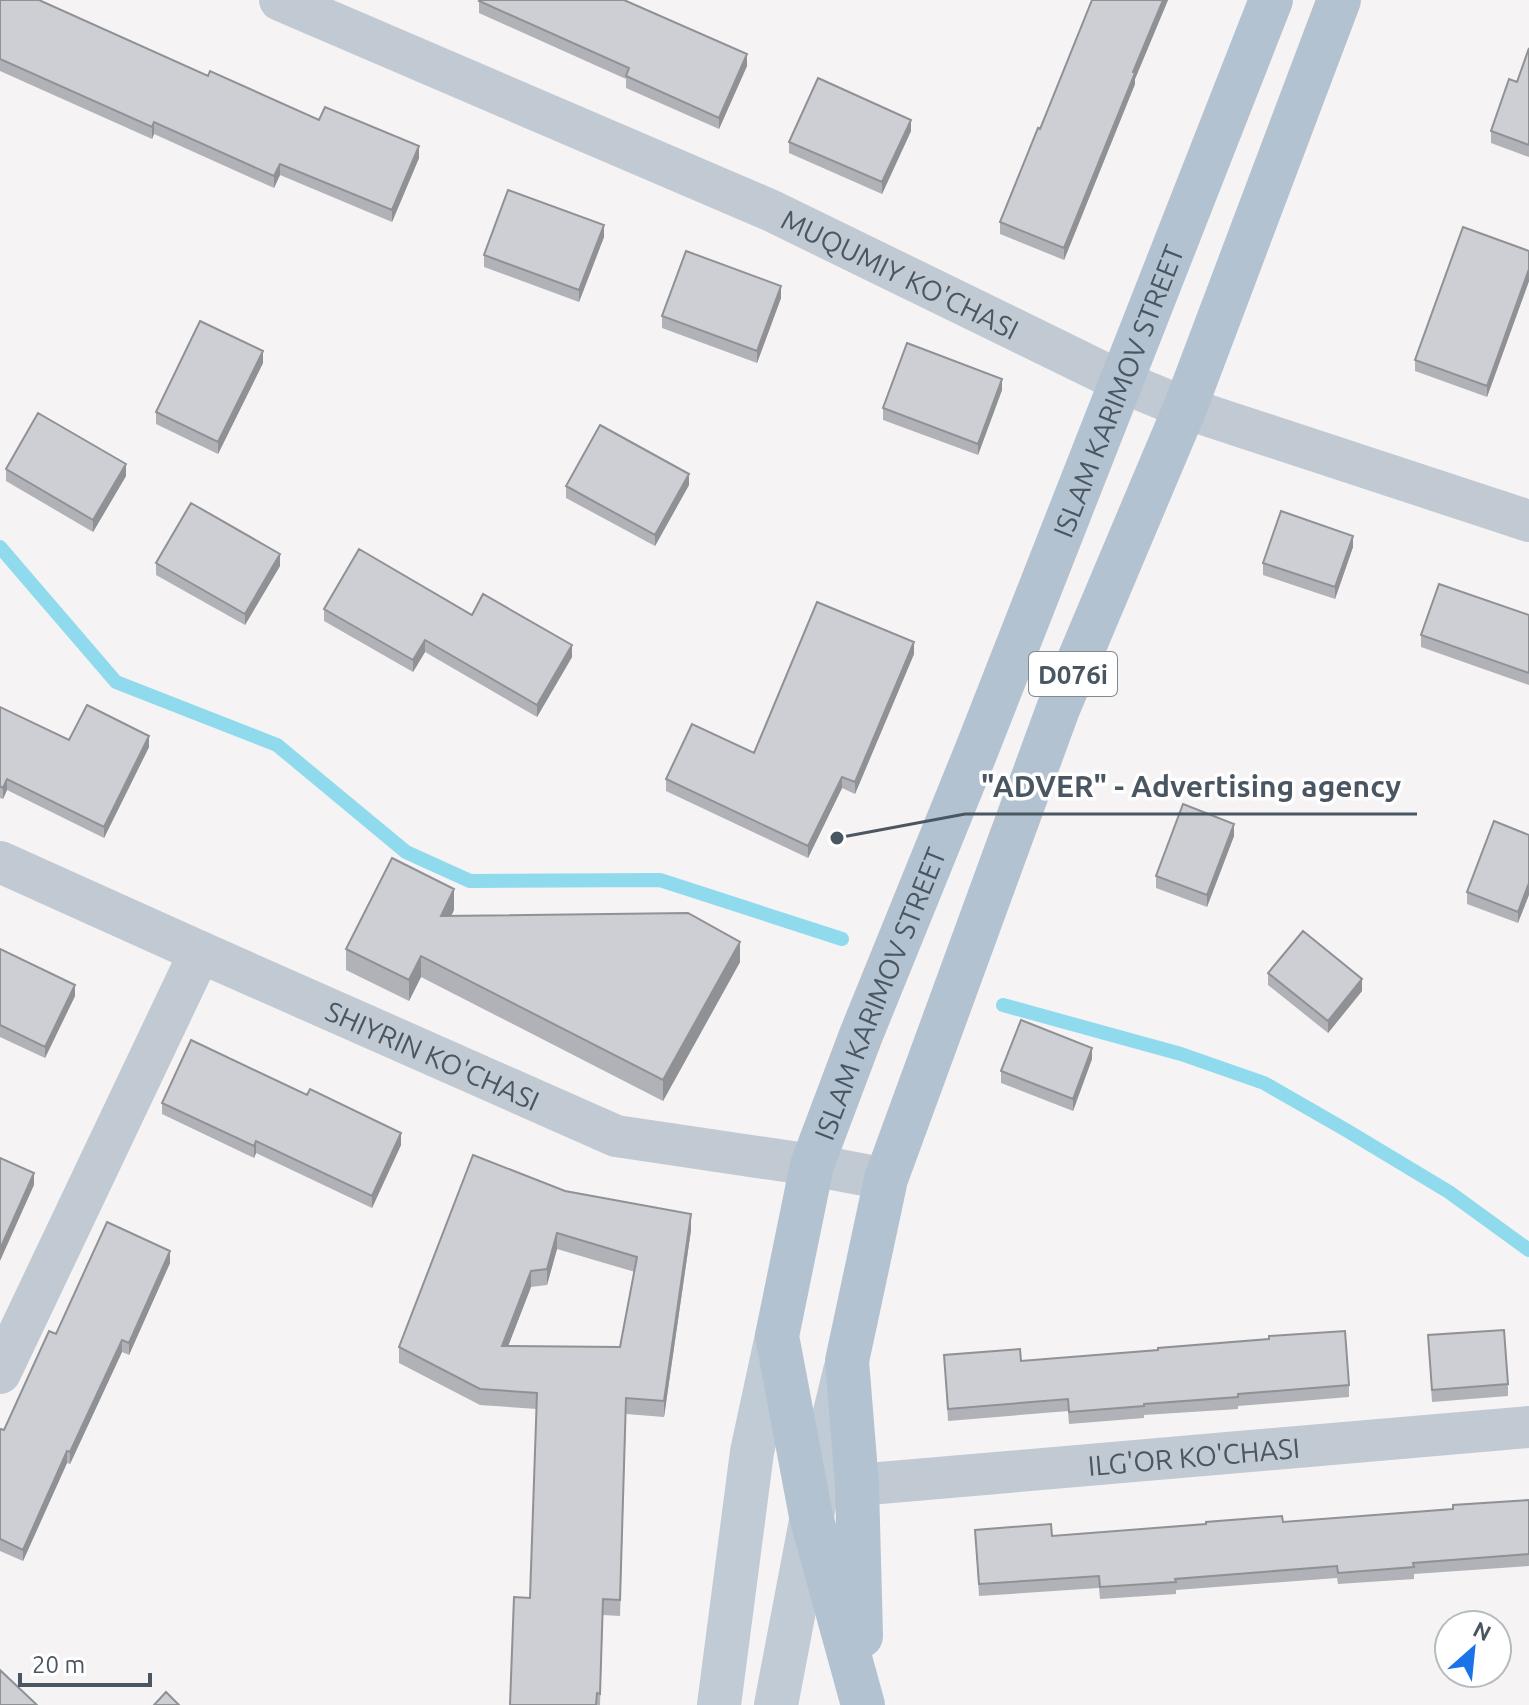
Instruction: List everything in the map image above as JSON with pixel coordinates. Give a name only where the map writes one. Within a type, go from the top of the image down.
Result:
[{"type":"main road","name":"ISLAM KARIMOV STREET","points":[[719,1705],[752,1452],[812,1165],[1271,0]]},
{"type":"main road","name":"D076i","points":[[776,1705],[811,1516],[886,1179],[1058,709],[1185,408],[1339,0]]},
{"type":"main road","points":[[777,1336],[811,1516],[862,1702]]},
{"type":"main road","points":[[847,1361],[857,1485],[862,1702]]},
{"type":"street","name":"MUQUMIY KO'CHASI","points":[[280,0],[772,211],[1122,382],[1185,408],[1529,521]]},
{"type":"street","name":"SHIYRIN KO'CHASI","points":[[0,862],[616,1136],[886,1179]]},
{"type":"street","points":[[0,1373],[200,952]]},
{"type":"street","name":"ILG'OR KO'CHASI","points":[[857,1485],[1529,1427]]},
{"type":"building","points":[[0,0],[39,0],[208,76],[210,71],[319,120],[325,107],[419,146],[392,210],[280,164],[274,176],[154,122],[152,127],[0,59]]},
{"type":"building","points":[[480,0],[624,0],[747,54],[719,118],[626,76],[629,68]]},
{"type":"building","points":[[1092,0],[1163,0],[1064,248],[1000,222]]},
{"type":"building","points":[[1529,48],[1529,145],[1491,131],[1509,79],[1517,82]]},
{"type":"building","points":[[818,78],[911,120],[882,182],[789,142]]},
{"type":"building","points":[[508,190],[604,225],[579,290],[484,255]]},
{"type":"building","points":[[1463,227],[1529,251],[1529,269],[1487,386],[1415,360]]},
{"type":"building","points":[[686,251],[781,286],[757,351],[662,316]]},
{"type":"building","points":[[200,321],[263,351],[218,442],[156,412]]},
{"type":"building","points":[[907,343],[1002,379],[978,444],[883,408]]},
{"type":"building","points":[[38,413],[126,464],[93,520],[6,469]]},
{"type":"building","points":[[600,425],[689,474],[655,535],[566,486]]},
{"type":"building","points":[[191,503],[280,554],[245,614],[156,563]]},
{"type":"building","points":[[1281,511],[1353,536],[1335,587],[1263,563]]},
{"type":"building","points":[[359,549],[472,615],[483,594],[572,645],[537,705],[425,640],[413,660],[324,609]]},
{"type":"building","points":[[1439,584],[1529,615],[1529,673],[1421,635]]},
{"type":"building","points":[[817,602],[914,642],[855,782],[842,777],[808,846],[666,779],[692,724],[754,753]]},
{"type":"building","points":[[87,705],[149,736],[104,827],[7,779],[3,788],[0,786],[0,707],[69,740]]},
{"type":"building","points":[[1183,804],[1234,824],[1207,895],[1156,876]]},
{"type":"building","points":[[1494,821],[1529,835],[1529,883],[1518,912],[1467,892]]},
{"type":"building","points":[[392,858],[454,889],[441,916],[688,913],[740,942],[663,1080],[421,956],[409,980],[346,949]]},
{"type":"building","points":[[1303,931],[1362,979],[1328,1021],[1268,973]]},
{"type":"building","points":[[0,949],[75,985],[45,1047],[0,1025]]},
{"type":"building","points":[[1021,1020],[1092,1048],[1073,1099],[1001,1071]]},
{"type":"building","points":[[191,1040],[307,1095],[310,1089],[401,1133],[372,1196],[256,1141],[254,1146],[162,1103]]},
{"type":"building","points":[[473,1155],[565,1191],[691,1214],[664,1401],[626,1398],[620,1600],[603,1599],[600,1694],[597,1693],[596,1705],[510,1705],[514,1597],[530,1598],[537,1393],[480,1389],[399,1347]],"holes":[[[557,1233],[637,1257],[620,1347],[502,1346],[531,1271],[547,1269]]]},
{"type":"building","points":[[0,1158],[34,1173],[0,1249]]},
{"type":"building","points":[[107,1222],[170,1251],[129,1343],[122,1340],[70,1452],[67,1451],[23,1550],[0,1539],[0,1431],[4,1430],[49,1331],[56,1334]]},
{"type":"building","points":[[1504,1330],[1508,1384],[1432,1390],[1428,1335]]},
{"type":"building","points":[[1345,1331],[1349,1385],[1069,1412],[1068,1399],[948,1409],[944,1355],[1020,1349],[1021,1361]]},
{"type":"building","points":[[1529,1500],[1529,1554],[1413,1563],[1414,1567],[1338,1573],[1337,1566],[1100,1587],[1099,1576],[979,1584],[975,1530],[1051,1524],[1052,1536],[1282,1516],[1283,1522]]},
{"type":"building","points":[[0,1670],[37,1705],[0,1705]]},
{"type":"building","points":[[166,1692],[179,1705],[154,1705]]},
{"type":"waterway","points":[[0,547],[116,682],[277,745],[406,852],[470,881],[660,880],[842,939]]},
{"type":"waterway","points":[[1003,1005],[1181,1054],[1264,1083],[1449,1192],[1529,1250]]},
{"type":"place","name":"\"ADVER\" - Advertising agency","points":[[837,838]]}]
